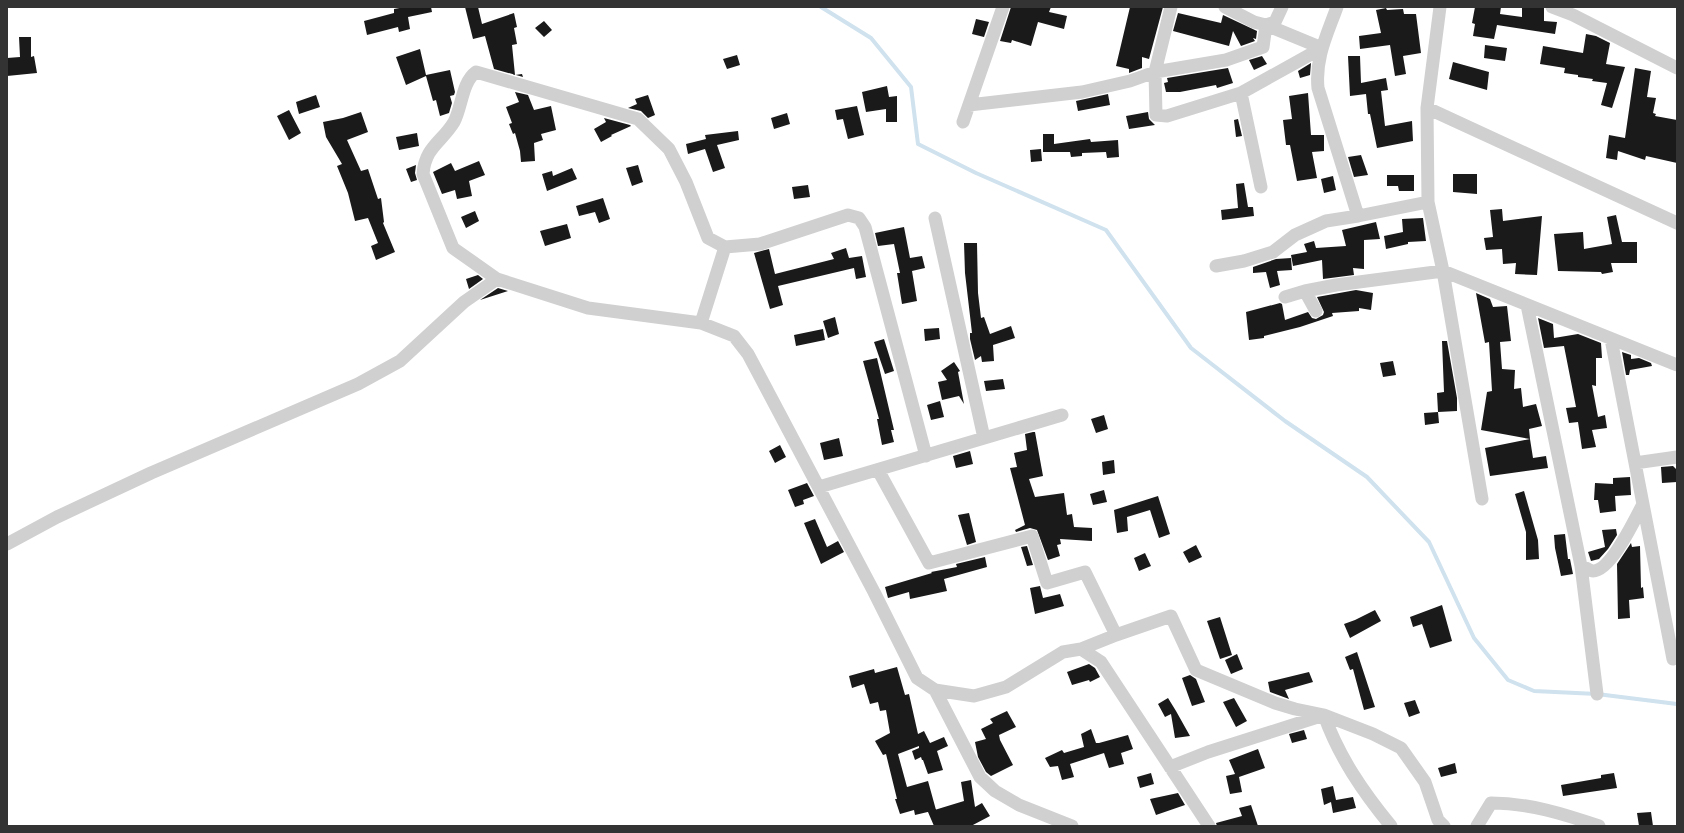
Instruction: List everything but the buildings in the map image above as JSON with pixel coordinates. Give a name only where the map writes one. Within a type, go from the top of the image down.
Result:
[{"type":"street","points":[[963,122],[1003,7]]},
{"type":"street","points":[[1172,7],[1155,72],[1156,114],[1167,116],[1241,93],[1322,48]]},
{"type":"street","points":[[1225,7],[1254,22],[1266,25],[1322,48]]},
{"type":"street","points":[[1266,25],[1276,22],[1282,7]]},
{"type":"street","points":[[1338,7],[1322,48],[1316,72],[1318,88],[1358,216]]},
{"type":"street","points":[[1440,7],[1427,108],[1428,202],[1443,271],[1482,499]]},
{"type":"street","points":[[1552,7],[1573,11],[1677,68]]},
{"type":"street","points":[[969,105],[1082,92],[1130,82],[1155,72],[1226,60],[1263,48],[1266,25]]},
{"type":"street","points":[[926,456],[865,227],[859,218],[848,215],[760,244],[725,247],[708,238],[686,182],[669,149],[638,118],[476,72],[469,77],[462,103],[453,123],[424,161],[423,174],[453,248],[497,279],[588,308],[701,323],[734,336],[748,354],[819,487],[917,678],[935,690],[974,696],[1006,687],[1063,652],[1081,649],[1171,616],[1196,670],[1275,703],[1324,715],[1373,734],[1401,748],[1425,782],[1438,820],[1444,826]]},
{"type":"street","points":[[1241,93],[1261,187]]},
{"type":"street","points":[[1427,108],[1677,223]]},
{"type":"street","points":[[1216,266],[1244,261],[1273,252],[1295,235],[1326,221],[1428,202]]},
{"type":"street","points":[[935,218],[984,438]]},
{"type":"street","points":[[701,323],[725,247]]},
{"type":"street","points":[[1285,297],[1305,291],[1336,285],[1443,271],[1677,365]]},
{"type":"street","points":[[7,544],[57,517],[151,474],[358,384],[400,361],[464,302],[497,279]]},
{"type":"street","points":[[1305,291],[1316,311]]},
{"type":"street","points":[[1527,305],[1581,566],[1597,694]]},
{"type":"street","points":[[1611,339],[1673,659]]},
{"type":"street","points":[[819,487],[1062,415]]},
{"type":"street","points":[[1635,463],[1677,457]]},
{"type":"street","points":[[878,470],[929,563],[1032,536],[1047,583],[1085,572],[1116,635]]},
{"type":"street","points":[[1581,566],[1593,570],[1604,567],[1617,551],[1643,504]]},
{"type":"street","points":[[1081,649],[1101,662],[1209,826]]},
{"type":"street","points":[[935,690],[980,777],[995,791],[1019,805],[1072,826]]},
{"type":"street","points":[[1170,767],[1208,752],[1324,715]]},
{"type":"street","points":[[1324,715],[1332,736],[1352,775],[1391,826]]},
{"type":"street","points":[[1477,826],[1491,803],[1509,803],[1556,812],[1599,826]]},
{"type":"waterway","points":[[821,7],[871,38],[911,87],[918,144],[976,173],[1106,230],[1191,348],[1285,421],[1367,477],[1429,542],[1474,638],[1508,680],[1534,691],[1597,694],[1677,704]]}]
